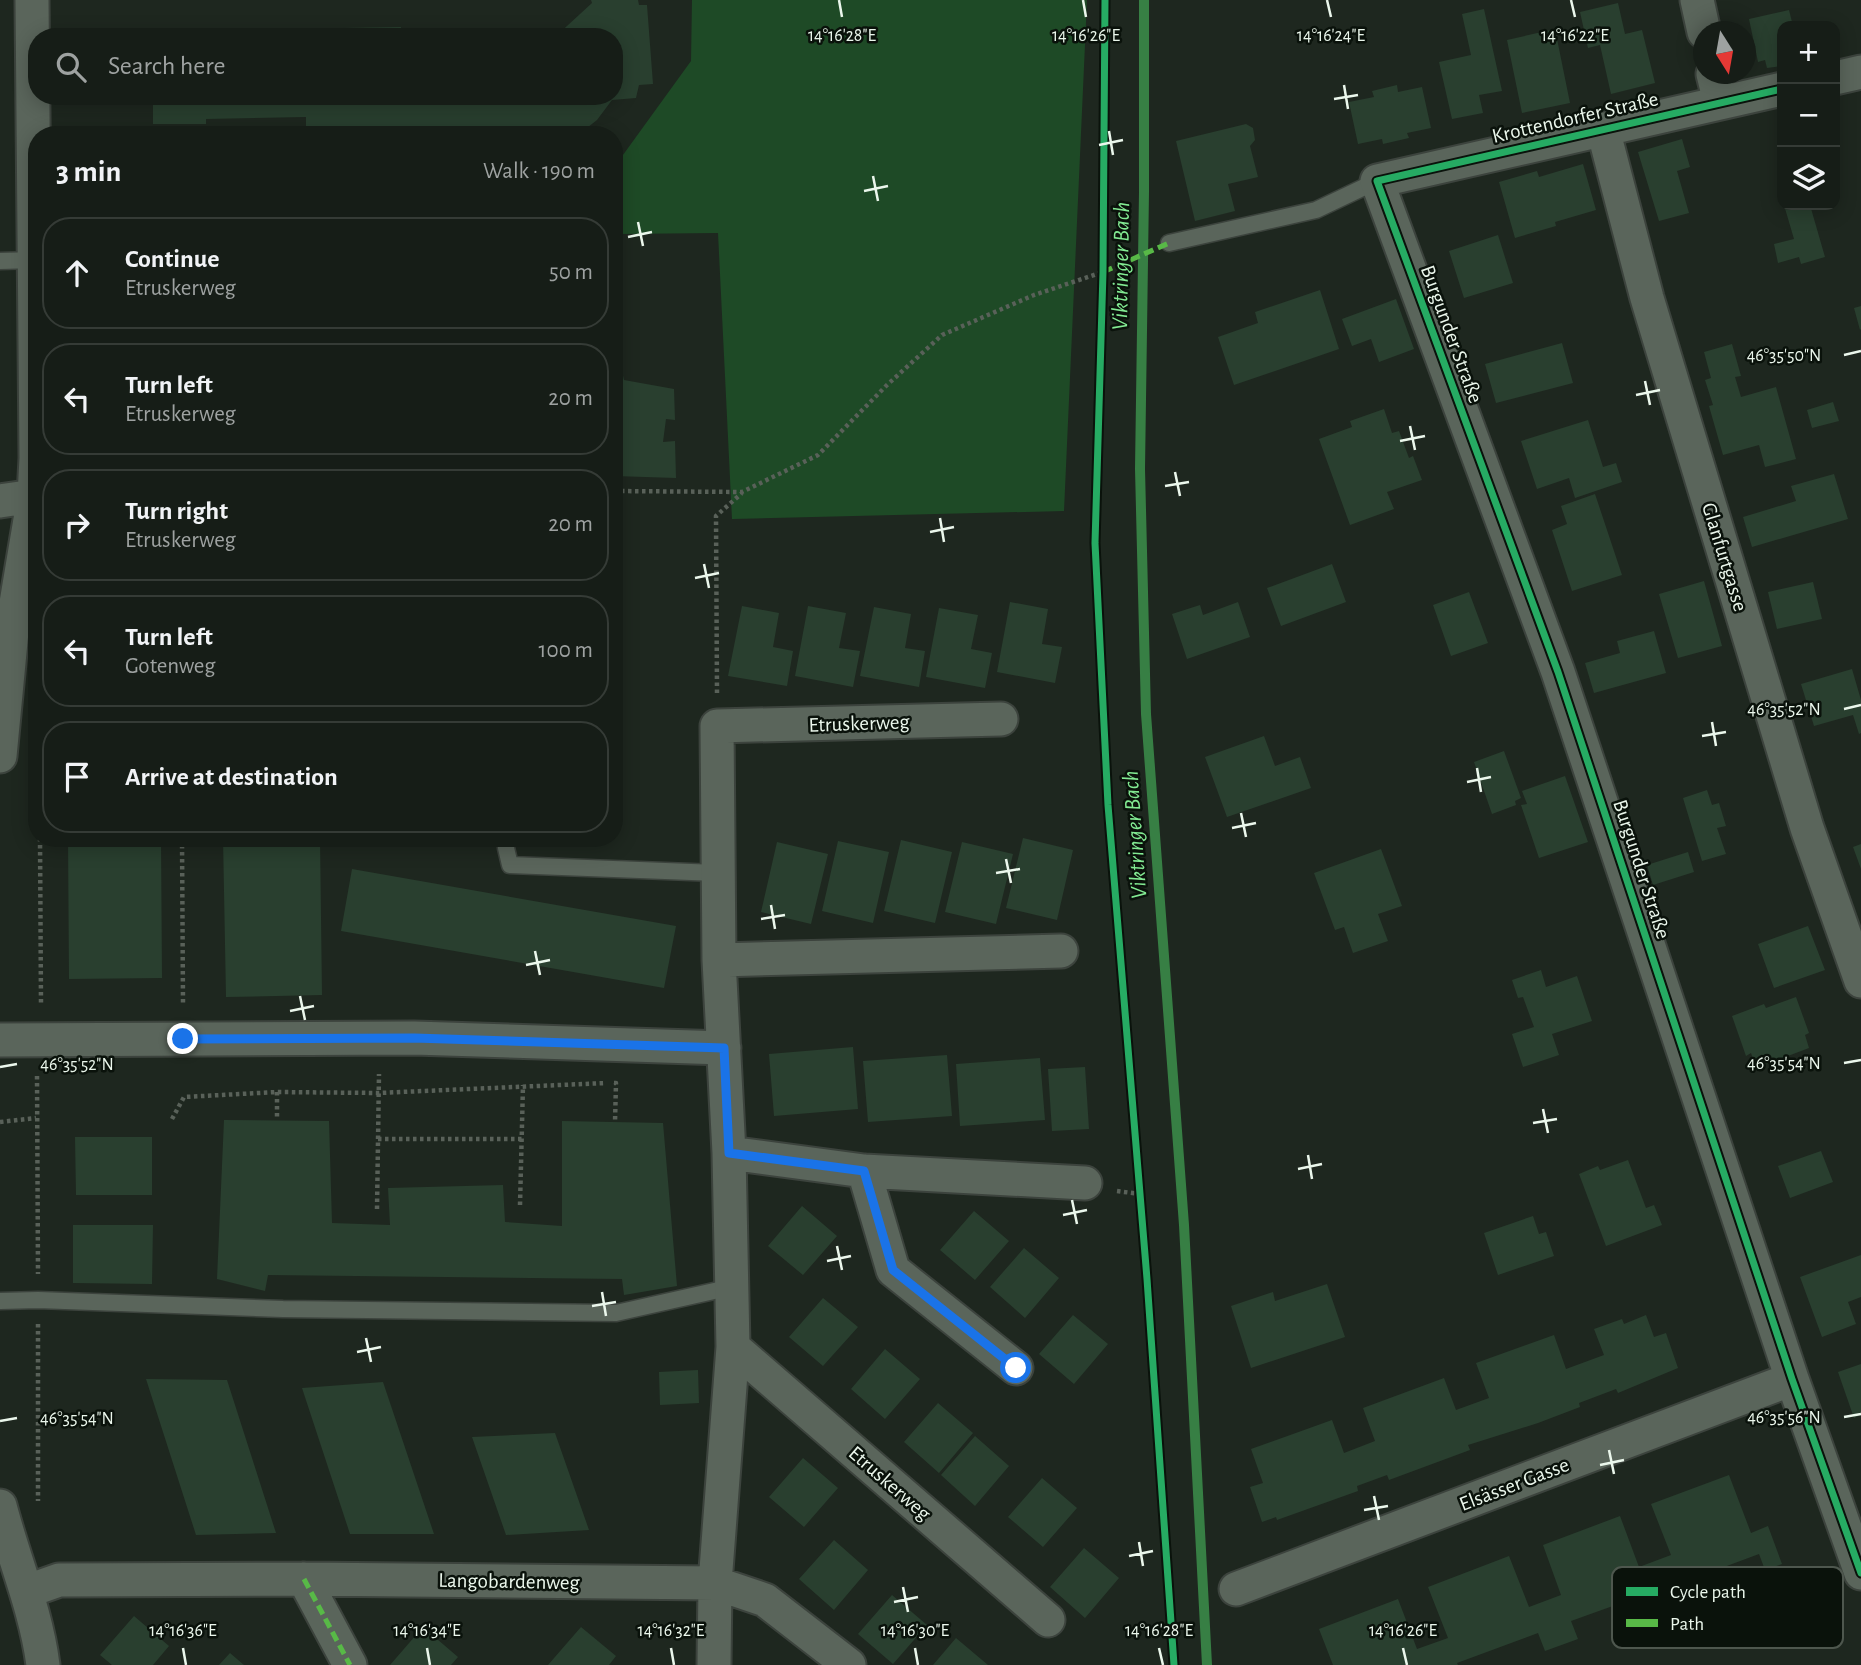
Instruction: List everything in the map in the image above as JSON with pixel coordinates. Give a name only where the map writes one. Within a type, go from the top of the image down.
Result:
[{"type":"street","points":[[32,0],[32,28]]},
{"type":"street","points":[[1697,0],[1702,21]]},
{"type":"street","points":[[1840,77],[1861,72]]},
{"type":"street","name":"Krottendorfer Straße","points":[[1377,181],[1604,129],[1716,88],[1777,89]]},
{"type":"street","points":[[33,105],[33,126]]},
{"type":"street","name":"Glanfurtgasse","points":[[1604,129],[1647,298],[1807,828],[1861,981]]},
{"type":"street","name":"Burgunder Straße","points":[[1377,181],[1558,672],[1793,1379],[1861,1573]]},
{"type":"street","points":[[0,501],[28,497]]},
{"type":"street","points":[[0,756],[13,621],[28,536]]},
{"type":"street","name":"Etruskerweg","points":[[717,726],[1001,719]]},
{"type":"street","points":[[714,1665],[715,1583],[733,1347],[729,1153],[719,960],[717,726]]},
{"type":"street","points":[[719,960],[1061,951]]},
{"type":"street","points":[[0,1040],[380,1039],[724,1048]]},
{"type":"street","points":[[729,1153],[864,1171],[1086,1183]]},
{"type":"street","points":[[864,1171],[893,1270],[1016,1368]]},
{"type":"street","name":"Etruskerweg","points":[[733,1347],[1048,1620]]},
{"type":"street","name":"Elsässer Gasse","points":[[1236,1589],[1793,1379]]},
{"type":"street","points":[[0,1506],[28,1591],[43,1665]]},
{"type":"street","points":[[304,1579],[350,1665]]},
{"type":"street","name":"Langobardenweg","points":[[28,1591],[58,1580],[304,1579],[715,1583]]},
{"type":"street","points":[[715,1583],[765,1600],[849,1665]]},
{"type":"lane","points":[[1169,243],[1316,210],[1377,181]]},
{"type":"lane","points":[[0,261],[28,260]]},
{"type":"lane","points":[[506,847],[510,865],[718,873]]},
{"type":"lane","points":[[0,1301],[283,1309],[616,1313],[732,1287]]},
{"type":"path","points":[[1103,285],[1104,258]]},
{"type":"path","points":[[717,726],[716,516],[742,492],[818,455],[887,385],[942,335],[1034,295],[1103,272]]},
{"type":"path","points":[[623,491],[742,492]]},
{"type":"path","points":[[40,847],[41,1011],[37,1040],[36,1118],[38,1501],[42,1514]]},
{"type":"path","points":[[182,847],[183,1039]]},
{"type":"path","points":[[377,1209],[380,1039]]},
{"type":"path","points":[[520,1205],[524,1042]]},
{"type":"path","points":[[172,1119],[184,1097],[276,1092],[378,1093],[616,1083],[615,1122]]},
{"type":"path","points":[[276,1092],[277,1121]]},
{"type":"path","points":[[0,1122],[36,1118]]},
{"type":"path","points":[[378,1139],[522,1139]]},
{"type":"path","points":[[1139,1180],[1141,1206]]},
{"type":"green space","points":[[692,0],[1087,0],[1064,511],[732,519],[718,233],[623,234],[623,155],[691,61]]},
{"type":"building","points":[[591,0],[638,0],[639,5],[647,5],[653,84],[639,85],[636,98],[623,99],[623,28],[565,28],[592,3]]},
{"type":"building","points":[[1618,3],[1625,34],[1642,30],[1655,83],[1611,94],[1600,45],[1588,48],[1580,12]]},
{"type":"building","points":[[1484,9],[1502,91],[1479,95],[1483,113],[1452,119],[1439,62],[1471,55],[1462,14]]},
{"type":"building","points":[[1789,10],[1792,21],[1777,21],[1777,67],[1767,68],[1765,60],[1758,62],[1756,21],[1749,19]]},
{"type":"building","points":[[1555,29],[1570,103],[1522,113],[1507,40]]},
{"type":"building","points":[[1397,85],[1398,92],[1422,87],[1431,128],[1407,133],[1409,138],[1383,144],[1382,139],[1358,144],[1349,102],[1374,97],[1372,91]]},
{"type":"building","points":[[153,105],[608,105],[589,126],[306,126],[306,117],[206,119],[206,124],[153,124]]},
{"type":"building","points":[[1246,124],[1253,128],[1255,140],[1250,146],[1258,177],[1228,184],[1235,211],[1195,221],[1176,141]]},
{"type":"building","points":[[1682,139],[1690,167],[1677,171],[1689,213],[1659,221],[1638,152]]},
{"type":"building","points":[[1583,164],[1596,210],[1515,238],[1499,182],[1537,171],[1539,177]]},
{"type":"building","points":[[1785,210],[1811,210],[1825,257],[1801,264],[1799,257],[1778,263],[1774,244],[1794,239]]},
{"type":"building","points":[[1498,235],[1513,283],[1464,298],[1449,251]]},
{"type":"building","points":[[1320,290],[1339,349],[1234,385],[1218,337],[1258,323],[1255,312]]},
{"type":"building","points":[[1396,299],[1414,349],[1379,362],[1371,339],[1352,346],[1342,319]]},
{"type":"building","points":[[1861,306],[1861,329],[1860,330],[1854,308]]},
{"type":"building","points":[[1562,343],[1573,383],[1496,403],[1485,364]]},
{"type":"building","points":[[1732,344],[1741,376],[1735,377],[1741,397],[1776,387],[1796,459],[1765,467],[1759,445],[1723,455],[1709,406],[1713,405],[1705,380],[1711,378],[1704,352]]},
{"type":"building","points":[[623,375],[624,380],[674,389],[675,420],[666,419],[663,442],[675,441],[676,478],[623,476]]},
{"type":"building","points":[[1833,402],[1839,421],[1812,428],[1807,410]]},
{"type":"building","points":[[1384,409],[1392,433],[1399,431],[1409,458],[1413,456],[1422,480],[1387,492],[1394,509],[1350,525],[1319,439],[1352,427],[1350,421]]},
{"type":"building","points":[[1588,420],[1603,467],[1616,463],[1622,482],[1575,498],[1569,478],[1537,489],[1521,441]]},
{"type":"building","points":[[1834,474],[1848,519],[1752,547],[1743,517],[1796,501],[1791,486]]},
{"type":"building","points":[[1595,494],[1622,575],[1572,591],[1552,530],[1567,524],[1561,506]]},
{"type":"building","points":[[1332,564],[1346,602],[1281,626],[1267,588]]},
{"type":"building","points":[[1704,581],[1722,646],[1678,658],[1659,594]]},
{"type":"building","points":[[1813,582],[1822,619],[1777,629],[1768,592]]},
{"type":"building","points":[[1469,592],[1488,643],[1451,656],[1433,605]]},
{"type":"building","points":[[1010,602],[1048,609],[1042,644],[1062,647],[1055,683],[997,672]]},
{"type":"building","points":[[1238,602],[1250,637],[1187,659],[1172,614],[1200,605],[1203,615]]},
{"type":"building","points":[[742,606],[779,613],[773,647],[793,651],[787,686],[728,676]]},
{"type":"building","points":[[808,606],[846,613],[839,648],[860,651],[853,687],[795,676]]},
{"type":"building","points":[[874,607],[911,614],[905,648],[925,651],[919,687],[860,676]]},
{"type":"building","points":[[939,608],[978,615],[971,649],[992,653],[985,688],[926,677]]},
{"type":"building","points":[[1654,631],[1666,673],[1594,693],[1585,663],[1620,653],[1617,641]]},
{"type":"building","points":[[1852,669],[1861,700],[1861,733],[1859,734],[1853,715],[1814,726],[1801,684]]},
{"type":"building","points":[[1264,736],[1275,766],[1300,757],[1311,788],[1227,817],[1205,757]]},
{"type":"building","points":[[1504,751],[1521,798],[1515,801],[1516,805],[1492,814],[1474,762]]},
{"type":"building","points":[[1565,776],[1588,842],[1539,858],[1521,805],[1527,804],[1522,791]]},
{"type":"building","points":[[1707,790],[1712,805],[1719,803],[1726,826],[1717,828],[1726,854],[1702,861],[1683,798]]},
{"type":"building","points":[[1023,838],[1073,850],[1057,920],[1006,908]]},
{"type":"building","points":[[901,840],[952,852],[935,923],[884,911]]},
{"type":"building","points":[[838,841],[889,852],[873,923],[822,911]]},
{"type":"building","points":[[777,842],[828,854],[811,924],[761,912]]},
{"type":"building","points":[[962,842],[1013,854],[996,924],[945,912]]},
{"type":"building","points":[[1861,844],[1861,869],[1853,847]]},
{"type":"building","points":[[68,847],[161,847],[162,978],[69,979]]},
{"type":"building","points":[[223,847],[320,847],[322,995],[226,997]]},
{"type":"building","points":[[1381,849],[1402,906],[1378,914],[1388,941],[1353,953],[1344,927],[1335,930],[1314,873]]},
{"type":"building","points":[[1688,852],[1694,872],[1653,885],[1647,865]]},
{"type":"building","points":[[352,869],[676,926],[664,988],[341,931]]},
{"type":"building","points":[[1808,926],[1825,970],[1774,988],[1758,944]]},
{"type":"building","points":[[1541,970],[1546,987],[1577,976],[1592,1021],[1552,1034],[1559,1055],[1523,1067],[1512,1034],[1534,1027],[1523,997],[1518,998],[1512,980]]},
{"type":"building","points":[[1796,997],[1809,1033],[1805,1035],[1809,1048],[1756,1068],[1751,1053],[1746,1056],[1732,1016],[1764,1004],[1766,1008]]},
{"type":"building","points":[[853,1047],[858,1109],[774,1116],[769,1054]]},
{"type":"building","points":[[947,1055],[952,1116],[868,1122],[863,1061]]},
{"type":"building","points":[[1040,1058],[1045,1120],[960,1126],[956,1064]]},
{"type":"building","points":[[1085,1067],[1089,1129],[1052,1131],[1048,1069]]},
{"type":"building","points":[[224,1120],[329,1121],[332,1223],[390,1225],[388,1188],[503,1185],[505,1222],[562,1226],[562,1121],[663,1123],[677,1286],[624,1295],[622,1279],[268,1275],[265,1291],[217,1279]]},
{"type":"building","points":[[75,1137],[152,1137],[152,1195],[76,1195]]},
{"type":"building","points":[[1821,1151],[1833,1182],[1790,1198],[1778,1166]]},
{"type":"building","points":[[1628,1160],[1646,1208],[1654,1205],[1662,1225],[1606,1246],[1579,1174],[1598,1166],[1600,1170]]},
{"type":"building","points":[[802,1206],[837,1236],[803,1275],[768,1246]]},
{"type":"building","points":[[974,1211],[1009,1241],[975,1280],[940,1250]]},
{"type":"building","points":[[1533,1216],[1539,1234],[1546,1232],[1554,1256],[1498,1275],[1484,1233]]},
{"type":"building","points":[[73,1225],[153,1225],[152,1284],[73,1283]]},
{"type":"building","points":[[1024,1248],[1059,1278],[1025,1318],[990,1287]]},
{"type":"building","points":[[1861,1255],[1861,1297],[1848,1302],[1856,1324],[1822,1337],[1800,1277]]},
{"type":"building","points":[[1327,1284],[1345,1337],[1251,1368],[1231,1306],[1273,1292],[1275,1301]]},
{"type":"building","points":[[823,1298],[858,1327],[823,1366],[789,1337]]},
{"type":"building","points":[[1073,1315],[1108,1344],[1074,1384],[1039,1354]]},
{"type":"building","points":[[1646,1315],[1654,1337],[1666,1333],[1678,1368],[1618,1393],[1616,1389],[1579,1403],[1580,1407],[1538,1423],[1468,1445],[1470,1450],[1389,1480],[1387,1475],[1357,1486],[1358,1491],[1277,1520],[1276,1517],[1262,1522],[1250,1487],[1263,1483],[1251,1449],[1332,1420],[1344,1453],[1375,1441],[1363,1408],[1444,1378],[1456,1410],[1489,1398],[1476,1363],[1554,1335],[1566,1369],[1604,1355],[1594,1329],[1622,1319],[1624,1324]]},
{"type":"building","points":[[885,1349],[920,1379],[885,1419],[851,1389]]},
{"type":"building","points":[[1861,1364],[1861,1415],[1854,1418],[1838,1372]]},
{"type":"building","points":[[698,1370],[699,1403],[660,1405],[659,1372]]},
{"type":"building","points":[[146,1379],[227,1380],[276,1533],[196,1535]]},
{"type":"building","points":[[383,1382],[434,1534],[350,1534],[302,1388]]},
{"type":"building","points":[[938,1403],[973,1433],[939,1473],[904,1442]]},
{"type":"building","points":[[555,1433],[589,1530],[506,1535],[472,1437]]},
{"type":"building","points":[[975,1436],[1009,1466],[975,1506],[941,1475]]},
{"type":"building","points":[[803,1458],[838,1488],[804,1527],[769,1497]]},
{"type":"building","points":[[1729,1475],[1751,1533],[1768,1526],[1782,1564],[1764,1567],[1759,1554],[1724,1567],[1639,1567],[1671,1555],[1651,1504]]},
{"type":"building","points":[[1042,1478],[1077,1508],[1043,1547],[1008,1517]]},
{"type":"building","points":[[1620,1516],[1639,1567],[1612,1567],[1612,1606],[1571,1621],[1578,1639],[1545,1651],[1538,1633],[1457,1663],[1458,1665],[1333,1665],[1319,1629],[1398,1599],[1417,1649],[1448,1638],[1428,1587],[1509,1556],[1529,1607],[1561,1595],[1543,1545]]},
{"type":"building","points":[[834,1540],[868,1570],[834,1610],[799,1579]]},
{"type":"building","points":[[1084,1548],[1119,1578],[1085,1618],[1050,1587]]},
{"type":"building","points":[[892,1595],[927,1625],[893,1664],[858,1634]]},
{"type":"building","points":[[134,1616],[169,1646],[153,1665],[112,1665],[100,1655]]},
{"type":"building","points":[[423,1627],[458,1657],[451,1665],[390,1665]]},
{"type":"building","points":[[581,1627],[616,1656],[609,1665],[548,1665]]},
{"type":"building","points":[[956,1638],[988,1665],[933,1665]]},
{"type":"building","points":[[230,1653],[244,1665],[219,1665]]},
{"type":"waterway","name":"Viktringer Bach","points":[[1144,0],[1140,469],[1146,714],[1184,1225],[1207,1665]]},
{"type":"marked path","points":[[1103,272],[1169,243]]},
{"type":"marked path","points":[[304,1579],[350,1665]]},
{"type":"cycle path","points":[[1105,0],[1103,272],[1095,543],[1108,805],[1147,1279],[1174,1665]]},
{"type":"cycle path","points":[[1777,90],[1377,181],[1558,672],[1792,1379],[1861,1573]]},
{"type":"route","points":[[183,1039],[414,1038],[724,1048],[729,1153],[864,1171],[893,1270],[1016,1368]]}]
